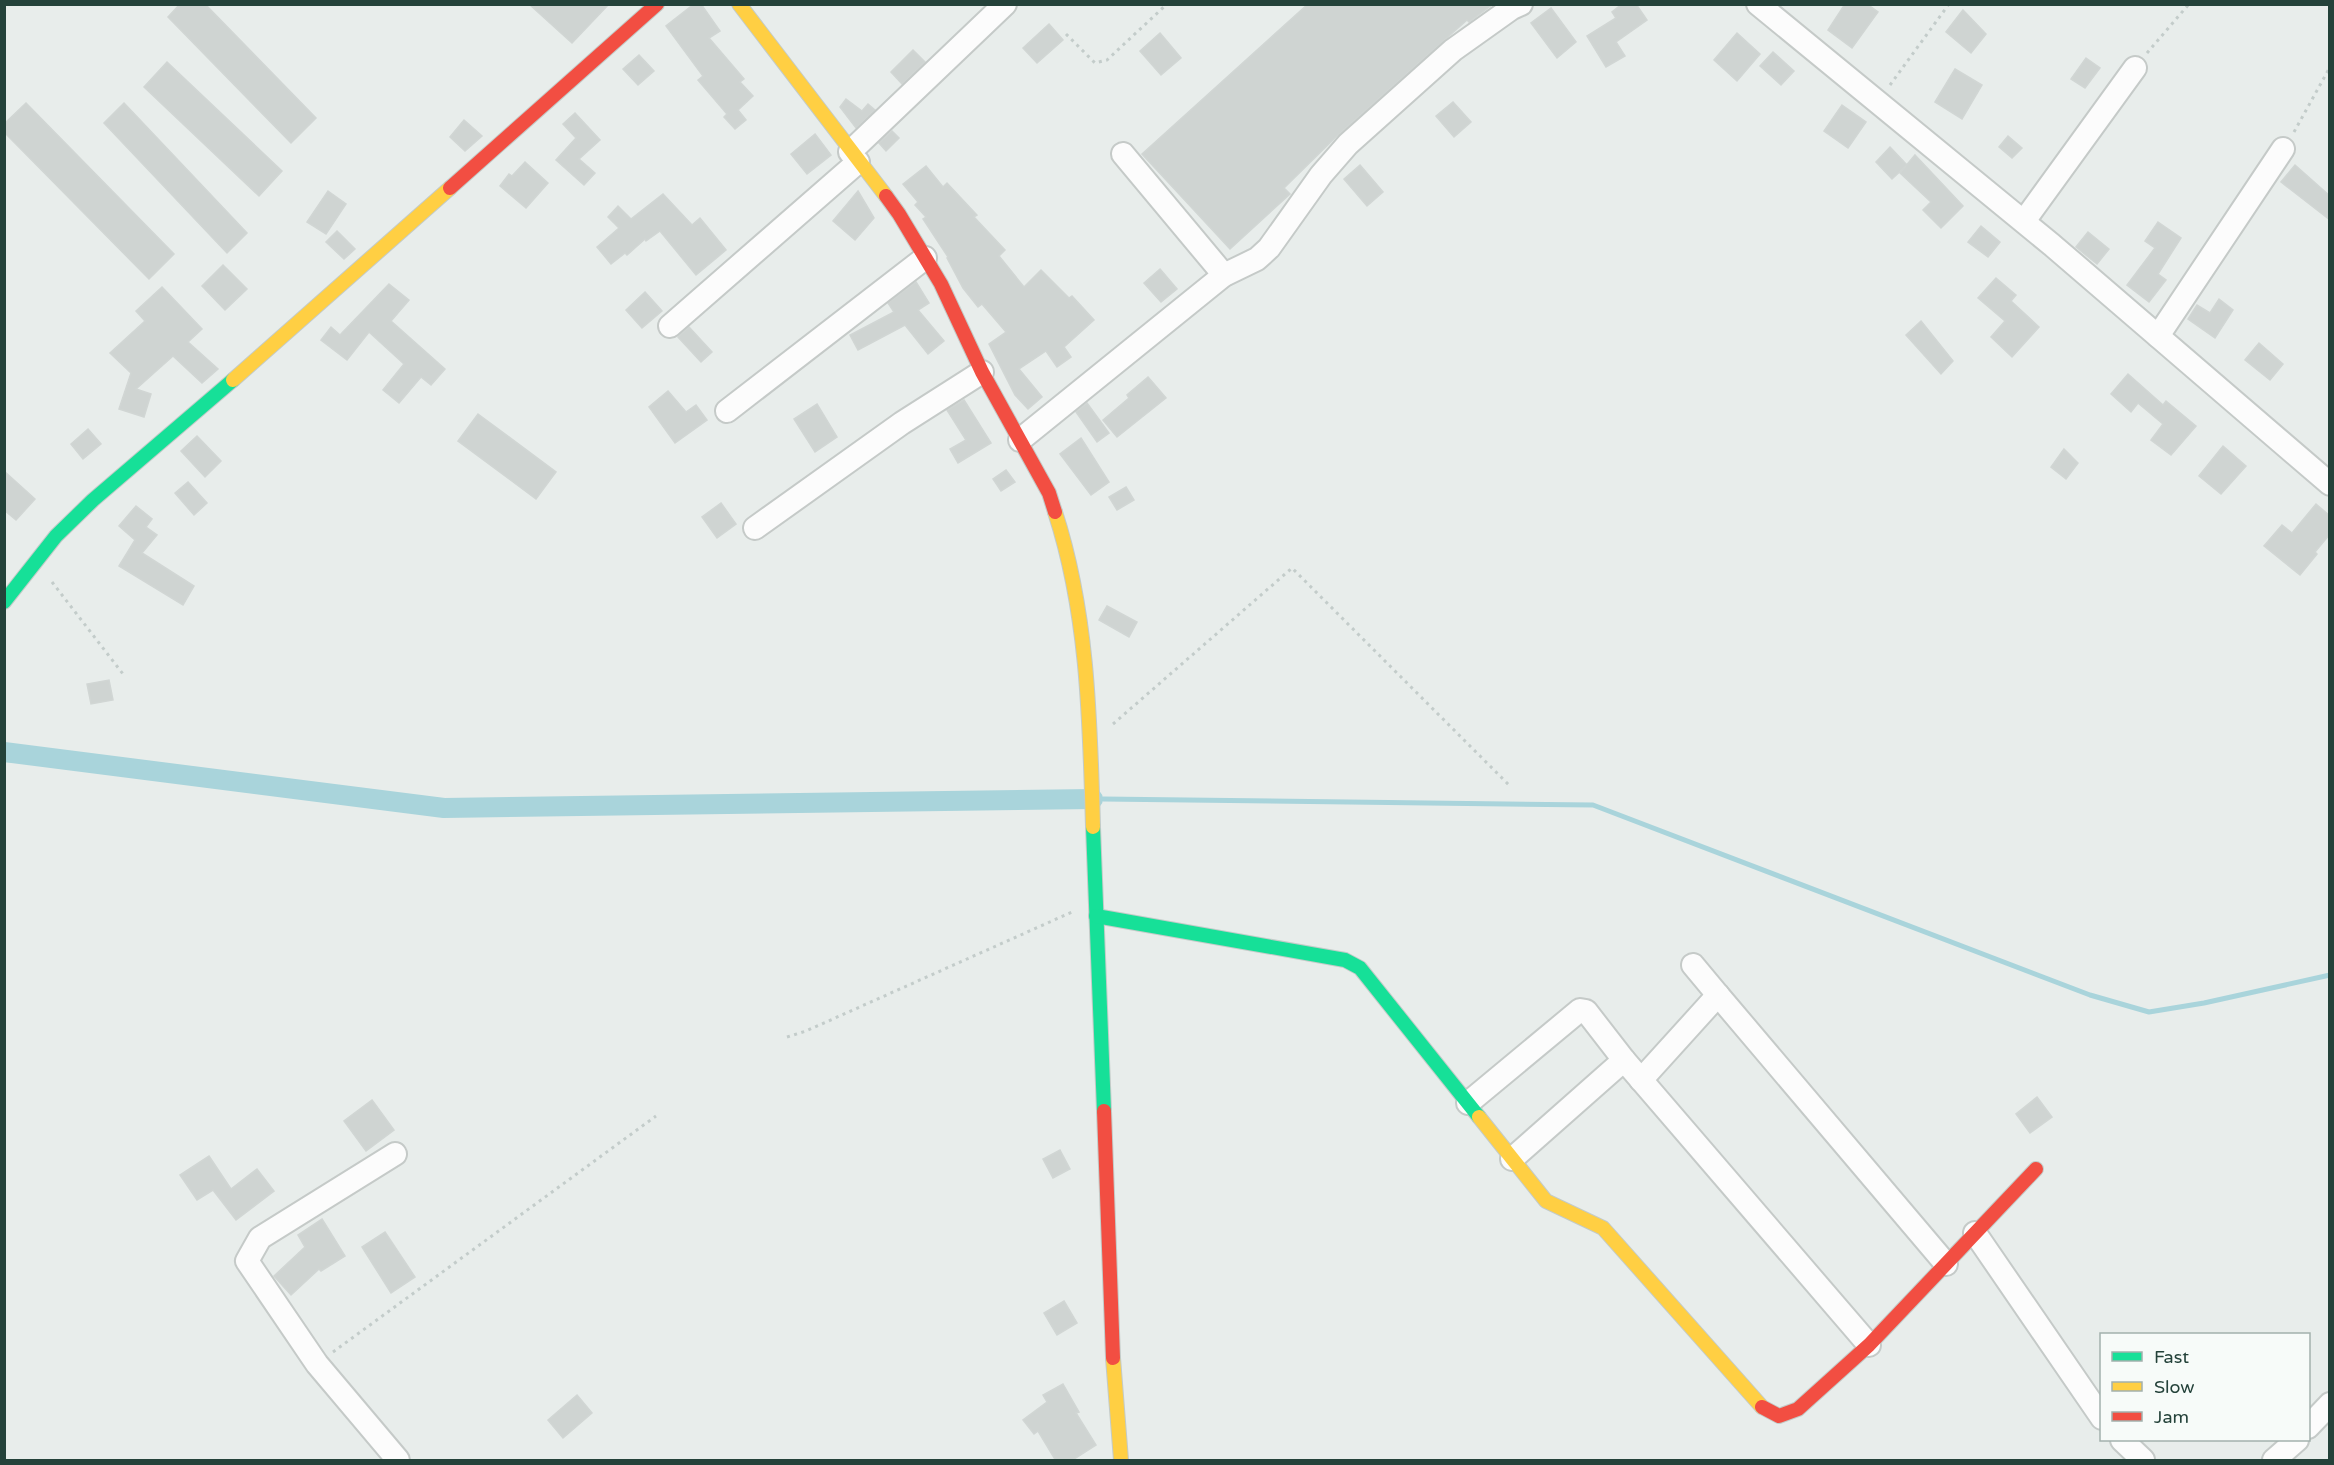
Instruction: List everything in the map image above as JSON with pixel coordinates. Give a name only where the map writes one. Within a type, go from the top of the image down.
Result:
[{"type":"street","points":[[4,602],[56,536],[93,500],[291,330],[657,4]]},
{"type":"street","points":[[739,4],[899,214],[926,258],[941,284],[982,372],[1048,493],[1067,548],[1080,620],[1090,734],[1112,1346],[1121,1461]]},
{"type":"street","points":[[670,326],[854,157],[1005,4]]},
{"type":"street","points":[[1020,440],[1224,275],[1257,259],[1269,248],[1321,175],[1348,144],[1453,50],[1521,4]]},
{"type":"street","points":[[1758,4],[2024,221],[2330,484]]},
{"type":"street","points":[[2024,221],[2135,68]]},
{"type":"street","points":[[2158,336],[2283,149]]},
{"type":"street","points":[[1123,154],[1224,275]]},
{"type":"street","points":[[727,411],[926,258]]},
{"type":"street","points":[[755,528],[902,423],[982,372]]},
{"type":"street","points":[[1096,916],[1346,960],[1360,968],[1546,1202],[1603,1228],[1759,1406],[1779,1416],[1798,1409],[1869,1345],[2036,1169]]},
{"type":"street","points":[[1693,966],[1946,1264]]},
{"type":"street","points":[[1641,1080],[1718,995]]},
{"type":"street","points":[[1468,1103],[1580,1010],[1586,1011],[1624,1060],[1869,1345]]},
{"type":"street","points":[[1512,1159],[1624,1060]]},
{"type":"street","points":[[395,1154],[260,1238],[247,1262],[317,1364],[398,1461]]},
{"type":"street","points":[[1975,1233],[2100,1415]]},
{"type":"street","points":[[2310,1425],[2330,1404]]},
{"type":"street","points":[[2123,1441],[2143,1461]]},
{"type":"street","points":[[2274,1461],[2296,1441]]},
{"type":"path","points":[[1066,34],[1095,63],[1107,60],[1167,4]]},
{"type":"path","points":[[1878,101],[1949,4]]},
{"type":"path","points":[[2135,68],[2189,4]]},
{"type":"path","points":[[2283,149],[2330,68]]},
{"type":"path","points":[[36,561],[123,674]]},
{"type":"path","points":[[1090,734],[1100,732],[1120,720],[1292,568],[1510,786]]},
{"type":"path","points":[[787,1037],[806,1031],[1096,901]]},
{"type":"path","points":[[317,1364],[656,1116]]},
{"type":"building","points":[[180,4],[205,4],[316,118],[291,143],[168,17]]},
{"type":"building","points":[[529,4],[609,4],[572,43]]},
{"type":"building","points":[[694,4],[701,4],[720,31],[709,38],[744,79],[740,82],[753,96],[738,110],[746,120],[735,129],[724,117],[727,114],[698,80],[703,76],[666,26]]},
{"type":"building","points":[[1308,4],[1493,4],[1469,22],[1467,20],[1339,134],[1284,188],[1290,194],[1230,249],[1142,154]]},
{"type":"building","points":[[1622,4],[1636,4],[1647,20],[1616,42],[1625,56],[1606,67],[1587,36],[1616,18],[1612,12]]},
{"type":"building","points":[[1845,4],[1867,4],[1878,12],[1852,48],[1828,30]]},
{"type":"building","points":[[1551,8],[1576,42],[1557,58],[1531,23]]},
{"type":"building","points":[[1963,10],[1986,34],[1971,53],[1946,32]]},
{"type":"building","points":[[1049,24],[1063,40],[1037,63],[1023,48]]},
{"type":"building","points":[[1160,33],[1181,58],[1161,75],[1140,51]]},
{"type":"building","points":[[1737,33],[1760,54],[1737,81],[1714,60]]},
{"type":"building","points":[[913,50],[925,62],[902,84],[891,72]]},
{"type":"building","points":[[1773,52],[1794,71],[1781,85],[1760,66]]},
{"type":"building","points":[[639,55],[654,71],[638,85],[623,69]]},
{"type":"building","points":[[2086,58],[2100,68],[2085,88],[2071,79]]},
{"type":"building","points":[[167,62],[282,171],[259,196],[144,87]]},
{"type":"building","points":[[1955,69],[1982,85],[1962,119],[1935,102]]},
{"type":"building","points":[[846,99],[862,111],[868,104],[875,110],[856,128],[840,107]]},
{"type":"building","points":[[1453,102],[1471,122],[1454,137],[1436,116]]},
{"type":"building","points":[[26,103],[174,254],[149,279],[4,132],[4,124]]},
{"type":"building","points":[[124,103],[247,233],[227,253],[104,123]]},
{"type":"building","points":[[1842,105],[1866,122],[1848,148],[1824,131]]},
{"type":"building","points":[[575,113],[600,140],[579,159],[595,173],[584,185],[556,160],[576,138],[563,124]]},
{"type":"building","points":[[464,120],[482,136],[465,151],[450,137]]},
{"type":"building","points":[[892,131],[899,138],[886,151],[879,143]]},
{"type":"building","points":[[815,134],[831,155],[807,174],[791,154]]},
{"type":"building","points":[[2008,136],[2022,148],[2012,158],[1999,147]]},
{"type":"building","points":[[1890,147],[1907,165],[1892,179],[1876,162]]},
{"type":"building","points":[[1915,155],[1963,206],[1941,228],[1923,210],[1931,202],[1900,173]]},
{"type":"building","points":[[525,162],[548,183],[526,208],[500,186],[509,174],[512,176]]},
{"type":"building","points":[[1360,165],[1383,192],[1367,206],[1344,179]]},
{"type":"building","points":[[2295,165],[2330,196],[2330,220],[2281,182]]},
{"type":"building","points":[[926,166],[943,187],[947,183],[977,215],[974,217],[1005,250],[999,256],[1024,287],[1041,270],[1069,298],[1072,296],[1094,320],[1064,347],[1071,357],[1057,367],[1046,351],[1019,369],[1042,397],[1028,409],[1015,395],[989,344],[1006,332],[982,304],[978,307],[963,288],[948,257],[923,219],[926,217],[915,205],[918,202],[903,184]]},
{"type":"building","points":[[328,191],[346,204],[326,234],[307,222]]},
{"type":"building","points":[[858,191],[874,218],[855,240],[833,221]]},
{"type":"building","points":[[663,194],[692,225],[700,218],[726,250],[696,275],[660,231],[611,264],[597,247],[619,228],[608,217],[618,206],[631,219]]},
{"type":"building","points":[[2158,222],[2181,238],[2158,274],[2166,280],[2149,302],[2127,285],[2155,248],[2145,241]]},
{"type":"building","points":[[1981,226],[2000,242],[1988,257],[1968,242]]},
{"type":"building","points":[[337,231],[355,249],[344,259],[326,242]]},
{"type":"building","points":[[2088,232],[2109,249],[2097,264],[2076,247]]},
{"type":"building","points":[[223,265],[247,289],[225,310],[202,286]]},
{"type":"building","points":[[1160,269],[1177,289],[1161,302],[1144,283]]},
{"type":"building","points":[[1996,278],[2016,295],[2011,301],[2039,327],[2012,357],[1991,337],[2005,321],[1978,298]]},
{"type":"building","points":[[916,282],[929,303],[918,310],[944,341],[928,354],[905,325],[858,350],[850,335],[894,312],[888,303]]},
{"type":"building","points":[[389,284],[409,300],[391,321],[445,369],[431,385],[421,377],[399,403],[383,390],[404,364],[369,332],[347,360],[321,340],[331,327],[340,335]]},
{"type":"building","points":[[162,287],[202,329],[188,342],[218,369],[202,383],[173,356],[136,389],[151,394],[144,417],[119,409],[131,373],[110,353],[145,321],[136,311]]},
{"type":"building","points":[[645,292],[662,311],[642,328],[626,310]]},
{"type":"building","points":[[2219,299],[2233,310],[2215,338],[2188,319],[2197,305],[2210,313]]},
{"type":"building","points":[[1921,321],[1953,361],[1941,374],[1906,335]]},
{"type":"building","points":[[689,327],[712,352],[701,362],[678,337]]},
{"type":"building","points":[[2259,343],[2283,364],[2270,380],[2245,360]]},
{"type":"building","points":[[2128,374],[2163,405],[2166,401],[2196,426],[2171,455],[2151,440],[2163,424],[2138,403],[2131,412],[2111,394]]},
{"type":"building","points":[[1148,377],[1166,398],[1117,437],[1103,420],[1129,398],[1127,395]]},
{"type":"building","points":[[668,391],[686,412],[696,405],[707,420],[675,443],[649,407]]},
{"type":"building","points":[[964,400],[991,443],[958,463],[950,449],[966,440],[947,410]]},
{"type":"building","points":[[1087,403],[1109,433],[1097,442],[1076,412]]},
{"type":"building","points":[[817,404],[837,437],[815,452],[794,419]]},
{"type":"building","points":[[478,414],[556,472],[536,499],[458,441]]},
{"type":"building","points":[[88,429],[101,444],[83,459],[71,444]]},
{"type":"building","points":[[197,436],[221,461],[205,477],[181,451]]},
{"type":"building","points":[[1081,438],[1109,482],[1091,495],[1060,454]]},
{"type":"building","points":[[2223,446],[2246,466],[2221,494],[2199,476]]},
{"type":"building","points":[[2064,449],[2078,463],[2066,479],[2051,467]]},
{"type":"building","points":[[1006,470],[1015,482],[1001,491],[993,479]]},
{"type":"building","points":[[4,471],[35,499],[16,520],[4,510]]},
{"type":"building","points":[[188,482],[207,503],[194,515],[175,493]]},
{"type":"building","points":[[1126,487],[1134,500],[1117,510],[1109,497]]},
{"type":"building","points":[[721,503],[736,524],[717,538],[702,517]]},
{"type":"building","points":[[2316,504],[2330,516],[2330,534],[2300,575],[2264,546],[2282,525],[2292,533]]},
{"type":"building","points":[[136,506],[152,519],[146,527],[157,535],[142,553],[194,586],[183,605],[119,566],[135,540],[119,526]]},
{"type":"building","points":[[1107,606],[1137,622],[1129,637],[1099,620]]},
{"type":"building","points":[[109,680],[113,700],[91,704],[87,684]]},
{"type":"building","points":[[2037,1097],[2052,1117],[2030,1133],[2016,1114]]},
{"type":"building","points":[[372,1100],[394,1130],[366,1151],[344,1121]]},
{"type":"building","points":[[1060,1150],[1070,1169],[1053,1178],[1043,1159]]},
{"type":"building","points":[[209,1156],[231,1189],[257,1169],[274,1191],[236,1220],[213,1190],[197,1200],[180,1175]]},
{"type":"building","points":[[322,1219],[345,1256],[321,1271],[319,1269],[291,1295],[274,1276],[305,1247],[298,1235]]},
{"type":"building","points":[[385,1232],[415,1277],[391,1293],[362,1247]]},
{"type":"building","points":[[1064,1301],[1077,1323],[1057,1335],[1044,1313]]},
{"type":"building","points":[[1063,1384],[1079,1412],[1076,1413],[1096,1445],[1071,1461],[1056,1461],[1038,1431],[1034,1434],[1023,1420],[1047,1402],[1043,1395]]},
{"type":"building","points":[[577,1395],[592,1413],[563,1438],[548,1420]]},
{"type":"waterway","points":[[4,752],[444,808],[1093,799]]},
{"type":"waterway","points":[[1103,799],[1593,805],[2090,995],[2149,1012],[2204,1003],[2330,975]]},
{"type":"traffic: fast","points":[[4,602],[56,536],[93,500],[233,380]]},
{"type":"traffic: fast","points":[[1093,827],[1104,1111]]},
{"type":"traffic: fast","points":[[1096,916],[1345,960],[1360,968],[1479,1117]]},
{"type":"traffic: slow","points":[[739,4],[886,196]]},
{"type":"traffic: slow","points":[[233,380],[450,188]]},
{"type":"traffic: slow","points":[[1055,512],[1066,550],[1081,628],[1088,707],[1093,827]]},
{"type":"traffic: slow","points":[[1479,1117],[1546,1201],[1603,1228],[1762,1407]]},
{"type":"traffic: slow","points":[[1113,1358],[1121,1460]]},
{"type":"traffic: jam","points":[[450,188],[657,4]]},
{"type":"traffic: jam","points":[[886,196],[941,284],[982,372],[1049,493],[1055,512]]},
{"type":"traffic: jam","points":[[1104,1111],[1113,1358]]},
{"type":"traffic: jam","points":[[1762,1407],[1779,1416],[1798,1409],[1869,1345],[2036,1169]]}]
